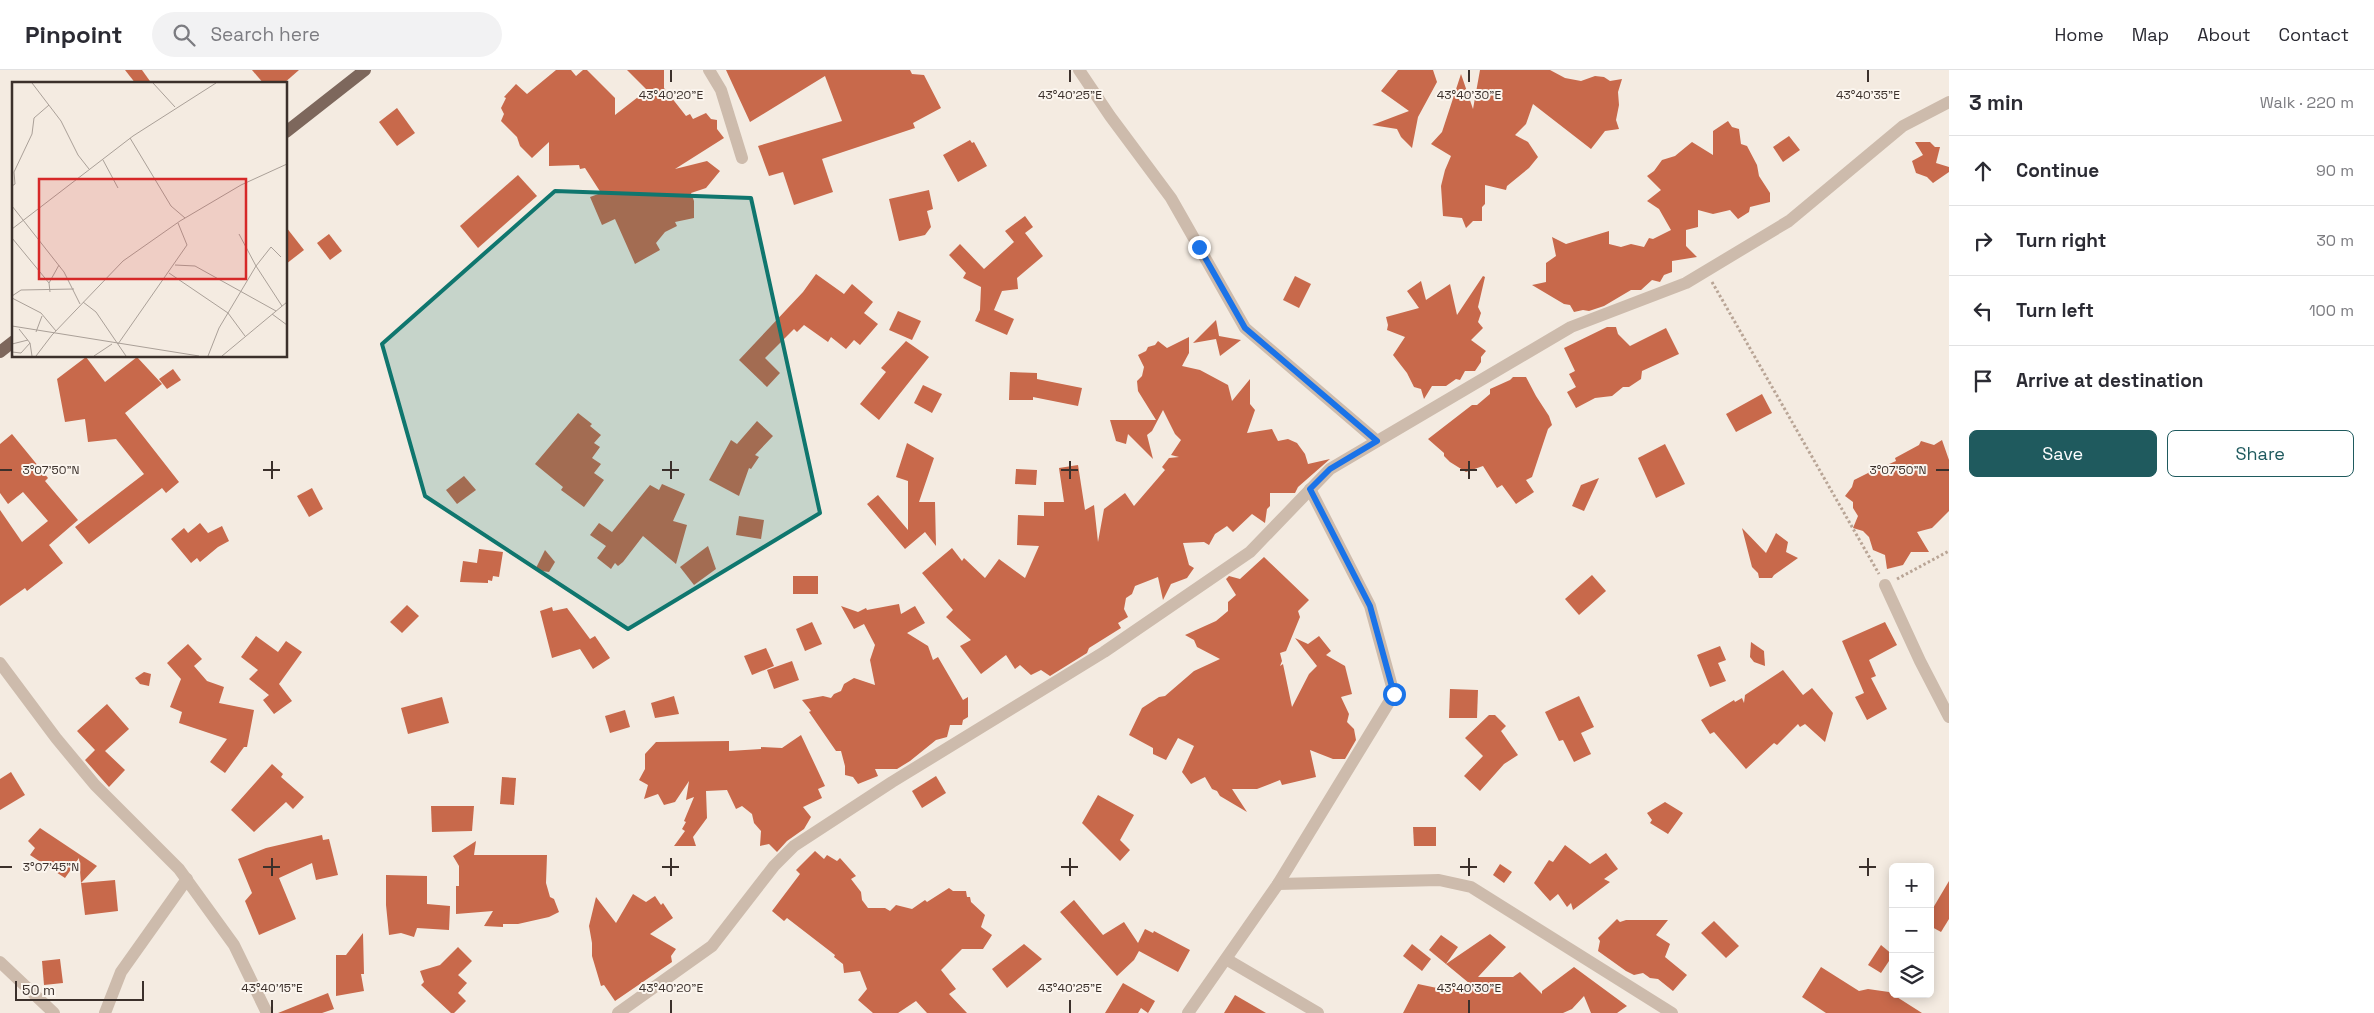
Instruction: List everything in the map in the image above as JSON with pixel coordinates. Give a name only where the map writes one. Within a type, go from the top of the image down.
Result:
[{"type":"main road","points":[[288,130],[365,70]]},
{"type":"main road","points":[[0,352],[12,343]]},
{"type":"street","points":[[709,70],[721,90],[742,158]]},
{"type":"street","points":[[1080,70],[1110,116],[1171,198],[1245,328],[1377,441]]},
{"type":"street","points":[[618,1013],[712,946],[774,866],[794,846],[892,782],[1104,652],[1234,564],[1250,552],[1330,469],[1571,327],[1686,283],[1789,221],[1903,126],[1949,102]]},
{"type":"street","points":[[1188,1013],[1278,884],[1394,694],[1370,606],[1310,489]]},
{"type":"street","points":[[1885,585],[1949,718]]},
{"type":"street","points":[[0,664],[56,738],[95,785],[187,879],[234,945],[267,1013]]},
{"type":"street","points":[[105,1013],[120,972],[187,879]]},
{"type":"street","points":[[1278,884],[1439,880],[1471,887],[1672,1013]]},
{"type":"street","points":[[1226,959],[1318,1013]]},
{"type":"street","points":[[0,962],[54,1013]]},
{"type":"path","points":[[1706,271],[1885,585],[1949,551]]},
{"type":"highlighted area","points":[[555,191],[751,198],[820,513],[628,629],[425,496],[382,344]]},
{"type":"building","points":[[125,70],[142,70],[151,82],[134,82]]},
{"type":"building","points":[[252,70],[299,70],[285,82],[262,82]]},
{"type":"building","points":[[556,70],[571,70],[576,76],[583,70],[587,70],[615,98],[615,115],[647,90],[627,70],[664,70],[664,88],[686,116],[690,114],[693,119],[706,113],[711,119],[717,120],[717,129],[724,138],[675,169],[707,161],[720,171],[706,188],[691,193],[694,201],[694,218],[675,222],[677,226],[665,232],[656,243],[660,250],[635,264],[615,219],[602,225],[590,197],[601,193],[585,168],[580,169],[579,165],[549,166],[549,142],[532,158],[520,146],[517,137],[501,121],[504,114],[501,108],[506,98],[504,97],[516,84],[527,94]]},
{"type":"building","points":[[726,70],[910,70],[912,74],[924,75],[941,108],[913,123],[915,128],[822,159],[833,192],[794,205],[783,172],[769,176],[758,146],[842,121],[825,76],[750,122]]},
{"type":"building","points":[[1398,70],[1433,70],[1437,82],[1418,117],[1412,148],[1401,137],[1397,129],[1372,125],[1409,111],[1381,91]]},
{"type":"building","points":[[1480,70],[1550,70],[1565,78],[1581,81],[1595,76],[1604,77],[1610,81],[1622,79],[1618,92],[1619,105],[1616,120],[1619,129],[1605,131],[1591,149],[1533,104],[1526,124],[1515,135],[1528,142],[1538,157],[1529,168],[1507,186],[1506,190],[1485,185],[1485,204],[1482,207],[1482,221],[1473,221],[1466,228],[1462,218],[1443,216],[1441,186],[1451,156],[1431,144],[1442,132],[1461,74],[1473,109]]},
{"type":"building","points":[[397,108],[415,133],[397,146],[379,122]]},
{"type":"building","points":[[1728,121],[1732,127],[1739,129],[1741,144],[1747,146],[1757,165],[1759,176],[1770,193],[1770,202],[1750,207],[1749,212],[1738,219],[1730,210],[1713,214],[1698,210],[1698,227],[1686,230],[1686,246],[1697,257],[1672,261],[1672,272],[1664,275],[1660,282],[1652,280],[1641,290],[1631,290],[1604,306],[1589,311],[1574,312],[1570,305],[1564,304],[1532,285],[1546,282],[1546,263],[1556,256],[1552,237],[1566,244],[1609,231],[1609,244],[1621,247],[1631,244],[1644,247],[1649,238],[1653,239],[1671,230],[1659,209],[1647,201],[1661,190],[1647,176],[1654,171],[1662,160],[1675,156],[1692,142],[1713,155],[1713,131]]},
{"type":"building","points":[[1789,136],[1800,150],[1783,162],[1773,147]]},
{"type":"building","points":[[970,140],[972,143],[974,142],[987,166],[958,182],[943,155]]},
{"type":"building","points":[[1915,142],[1930,142],[1935,147],[1940,147],[1936,163],[1949,167],[1949,172],[1933,183],[1927,177],[1916,173],[1912,161],[1923,155]]},
{"type":"building","points":[[518,175],[537,196],[478,248],[460,226]]},
{"type":"building","points":[[929,190],[933,209],[927,211],[931,227],[925,235],[899,241],[889,199]]},
{"type":"building","points":[[1025,216],[1033,227],[1025,233],[1043,256],[1017,278],[1018,289],[1002,291],[994,310],[1014,319],[1007,335],[975,321],[980,310],[981,287],[963,278],[966,273],[949,255],[960,244],[984,269],[1014,242],[1005,231]]},
{"type":"building","points":[[288,230],[304,250],[288,262]]},
{"type":"building","points":[[329,234],[342,251],[330,260],[317,243]]},
{"type":"building","points":[[816,274],[844,294],[852,284],[873,302],[864,313],[878,324],[860,345],[854,340],[846,349],[831,337],[828,342],[804,325],[797,332],[794,329],[765,358],[780,373],[767,387],[739,360],[803,292]]},
{"type":"building","points":[[1295,276],[1311,284],[1299,308],[1283,300]]},
{"type":"building","points":[[1483,276],[1485,277],[1478,307],[1481,313],[1478,322],[1483,328],[1471,340],[1486,351],[1481,357],[1481,362],[1475,371],[1465,371],[1460,380],[1456,379],[1446,386],[1432,386],[1424,399],[1421,389],[1414,387],[1407,373],[1393,355],[1405,337],[1387,330],[1386,317],[1419,308],[1407,291],[1421,281],[1426,300],[1450,284],[1457,315]]},
{"type":"building","points":[[898,311],[921,321],[912,340],[889,330]]},
{"type":"building","points":[[1216,320],[1219,336],[1241,340],[1220,356],[1216,339],[1193,343]]},
{"type":"building","points":[[1607,327],[1616,327],[1618,334],[1630,346],[1666,328],[1679,354],[1642,371],[1641,379],[1629,387],[1623,387],[1612,396],[1595,398],[1576,408],[1567,392],[1576,387],[1569,374],[1575,371],[1564,348]]},
{"type":"building","points":[[1189,337],[1189,353],[1182,366],[1200,370],[1228,385],[1232,401],[1250,379],[1250,404],[1255,410],[1247,433],[1272,429],[1278,441],[1288,439],[1297,443],[1305,454],[1308,464],[1330,459],[1298,487],[1295,493],[1270,493],[1270,506],[1267,509],[1265,523],[1252,514],[1233,532],[1227,526],[1215,534],[1209,545],[1204,542],[1183,543],[1189,565],[1194,568],[1187,578],[1171,584],[1163,600],[1158,577],[1135,586],[1132,594],[1126,598],[1124,609],[1128,617],[1118,623],[1121,628],[1089,648],[1087,653],[1050,676],[1041,670],[1031,675],[1020,665],[1015,669],[1006,655],[981,674],[960,646],[971,640],[946,617],[953,610],[922,573],[952,548],[962,561],[964,558],[985,578],[999,559],[1025,578],[1039,546],[1017,545],[1018,515],[1044,516],[1044,502],[1064,502],[1059,468],[1078,465],[1085,510],[1094,505],[1098,542],[1104,509],[1125,493],[1134,506],[1165,470],[1162,467],[1169,458],[1179,457],[1171,455],[1181,440],[1175,434],[1163,410],[1152,431],[1147,435],[1153,459],[1128,434],[1126,444],[1116,441],[1110,420],[1156,420],[1138,391],[1137,381],[1142,376],[1144,367],[1138,355],[1146,351],[1148,347],[1155,345],[1158,341],[1167,348]]},
{"type":"building","points":[[906,341],[929,357],[879,420],[860,404],[886,372],[881,368]]},
{"type":"building","points":[[87,358],[105,382],[138,358],[162,384],[125,413],[179,482],[166,493],[162,488],[89,544],[75,527],[144,474],[116,439],[88,442],[85,419],[65,422],[57,379]]},
{"type":"building","points":[[173,369],[181,380],[167,389],[159,379]]},
{"type":"building","points":[[1010,372],[1037,373],[1037,379],[1082,388],[1078,406],[1033,397],[1033,400],[1009,400]]},
{"type":"building","points":[[1513,377],[1526,377],[1549,416],[1552,425],[1548,429],[1532,477],[1526,480],[1534,492],[1516,504],[1502,485],[1497,488],[1483,466],[1466,472],[1450,462],[1444,456],[1444,453],[1428,439],[1472,405],[1477,405],[1490,394],[1490,389]]},
{"type":"building","points":[[923,385],[942,394],[932,413],[914,403]]},
{"type":"building","points":[[1762,394],[1772,413],[1736,432],[1726,414]]},
{"type":"building","points":[[578,413],[592,424],[590,426],[601,435],[594,443],[600,447],[592,458],[601,464],[594,473],[604,480],[584,507],[561,490],[563,487],[535,464]]},
{"type":"building","points":[[757,421],[773,436],[755,455],[759,457],[751,469],[749,468],[739,496],[709,480],[731,440],[737,444]]},
{"type":"building","points":[[12,434],[48,478],[45,481],[78,520],[49,545],[63,563],[27,591],[25,588],[0,606],[0,510],[22,542],[48,521],[23,492],[8,504],[0,493],[0,444]]},
{"type":"building","points":[[1942,440],[1949,460],[1949,511],[1932,528],[1917,532],[1929,552],[1911,552],[1903,565],[1887,569],[1885,555],[1873,550],[1869,537],[1863,531],[1853,528],[1858,516],[1853,508],[1853,502],[1845,496],[1852,487],[1854,480],[1868,473],[1870,468],[1880,468],[1896,461],[1895,458],[1919,445],[1921,441],[1934,445]]},
{"type":"building","points":[[907,443],[934,458],[919,502],[935,502],[936,546],[925,532],[905,549],[867,504],[878,495],[908,530],[908,481],[896,477]]},
{"type":"building","points":[[1665,444],[1685,484],[1656,498],[1638,458]]},
{"type":"building","points":[[1016,469],[1037,470],[1036,485],[1015,484]]},
{"type":"building","points":[[464,476],[476,490],[457,504],[446,490]]},
{"type":"building","points":[[1599,478],[1584,511],[1572,506],[1581,485]]},
{"type":"building","points":[[662,484],[685,494],[673,521],[687,525],[676,564],[643,536],[623,562],[618,566],[615,563],[611,569],[597,558],[606,546],[590,535],[599,523],[612,532],[650,485],[659,490]]},
{"type":"building","points":[[312,488],[323,509],[309,517],[297,496]]},
{"type":"building","points":[[739,516],[764,520],[761,539],[736,535]]},
{"type":"building","points":[[200,523],[208,533],[222,526],[229,541],[218,547],[200,562],[197,558],[191,563],[171,539],[184,528],[188,533]]},
{"type":"building","points":[[1742,528],[1766,553],[1776,533],[1788,542],[1786,552],[1798,558],[1772,578],[1759,578],[1758,573],[1752,567]]},
{"type":"building","points":[[708,546],[716,569],[694,585],[680,567]]},
{"type":"building","points":[[479,549],[503,552],[499,577],[493,576],[492,581],[488,580],[488,583],[460,582],[463,561],[477,563]]},
{"type":"building","points":[[545,550],[555,562],[549,572],[535,570]]},
{"type":"building","points":[[1264,557],[1309,600],[1298,611],[1300,617],[1286,651],[1280,653],[1282,661],[1280,666],[1283,664],[1292,707],[1309,674],[1317,666],[1295,638],[1308,644],[1319,636],[1331,651],[1326,655],[1345,666],[1352,694],[1341,697],[1349,714],[1347,722],[1354,729],[1356,740],[1345,759],[1333,759],[1310,750],[1316,777],[1282,785],[1280,780],[1257,789],[1232,789],[1247,812],[1220,796],[1217,791],[1212,789],[1205,777],[1191,784],[1182,772],[1194,746],[1178,738],[1166,760],[1153,754],[1153,748],[1129,735],[1142,708],[1159,697],[1165,696],[1194,671],[1220,659],[1197,647],[1194,640],[1185,635],[1216,621],[1228,611],[1228,602],[1236,595],[1226,579],[1229,576],[1240,579]]},
{"type":"building","points":[[1592,575],[1606,591],[1579,615],[1565,599]]},
{"type":"building","points":[[793,576],[818,576],[818,594],[793,594]]},
{"type":"building","points":[[899,604],[901,614],[915,606],[925,623],[907,633],[928,646],[933,660],[938,657],[963,700],[968,697],[968,717],[963,720],[962,725],[950,725],[947,737],[936,740],[897,769],[875,769],[878,776],[858,784],[853,777],[845,775],[841,751],[836,751],[802,700],[823,696],[831,698],[834,694],[841,691],[844,684],[854,678],[875,685],[870,660],[875,645],[864,624],[854,629],[841,606],[858,612],[866,608],[867,610]]},
{"type":"building","points":[[407,605],[419,616],[402,633],[390,622]]},
{"type":"building","points":[[552,607],[553,611],[567,608],[590,639],[595,636],[610,658],[593,669],[580,649],[552,658],[540,611]]},
{"type":"building","points":[[812,622],[822,644],[805,651],[796,629]]},
{"type":"building","points":[[1885,622],[1897,645],[1869,660],[1876,676],[1871,678],[1887,709],[1867,720],[1855,697],[1864,693],[1842,641]]},
{"type":"building","points":[[256,636],[278,652],[286,641],[302,652],[279,684],[292,701],[274,714],[263,700],[269,695],[249,679],[258,670],[241,657]]},
{"type":"building","points":[[1751,642],[1764,651],[1765,666],[1754,662],[1750,657]]},
{"type":"building","points":[[188,644],[202,659],[194,666],[207,681],[224,687],[219,703],[254,710],[247,747],[244,747],[225,773],[210,762],[227,739],[179,723],[182,712],[170,707],[181,679],[167,663]]},
{"type":"building","points":[[1720,646],[1726,660],[1718,663],[1726,681],[1710,687],[1697,655]]},
{"type":"building","points":[[766,648],[774,666],[752,675],[744,656]]},
{"type":"building","points":[[792,661],[799,680],[774,689],[767,670]]},
{"type":"building","points":[[1783,670],[1803,695],[1812,688],[1833,713],[1825,742],[1805,724],[1800,727],[1798,724],[1777,745],[1774,743],[1746,769],[1714,732],[1710,734],[1701,720],[1734,700],[1735,702],[1742,698],[1744,703],[1745,695]]},
{"type":"building","points":[[144,672],[151,674],[149,686],[140,684],[135,678]]},
{"type":"building","points":[[1450,689],[1478,690],[1477,718],[1449,718]]},
{"type":"building","points":[[674,696],[679,714],[655,718],[651,703]]},
{"type":"building","points":[[1579,696],[1594,727],[1581,733],[1591,754],[1574,762],[1563,740],[1559,741],[1545,712]]},
{"type":"building","points":[[442,697],[449,723],[408,734],[401,708]]},
{"type":"building","points":[[107,704],[129,729],[105,751],[125,770],[109,787],[85,760],[95,750],[77,731]]},
{"type":"building","points":[[625,710],[630,727],[610,733],[605,716]]},
{"type":"building","points":[[1489,715],[1495,715],[1506,726],[1501,731],[1518,755],[1504,764],[1480,791],[1464,776],[1483,756],[1465,738]]},
{"type":"building","points":[[801,735],[825,786],[818,789],[822,798],[803,807],[811,817],[804,829],[787,841],[777,852],[769,844],[760,846],[761,831],[754,823],[752,814],[742,806],[736,809],[727,790],[706,791],[707,818],[693,837],[696,846],[674,846],[685,831],[682,829],[686,822],[684,821],[694,797],[686,800],[689,781],[675,802],[664,805],[658,794],[644,799],[648,785],[639,780],[645,769],[645,754],[656,742],[729,741],[729,751],[761,749],[761,747],[782,748]]},
{"type":"building","points":[[272,764],[283,774],[281,777],[304,797],[293,809],[286,802],[254,832],[231,810]]},
{"type":"building","points":[[11,772],[25,795],[0,810],[0,779]]},
{"type":"building","points":[[936,776],[946,793],[922,808],[912,791]]},
{"type":"building","points":[[502,777],[516,778],[514,805],[500,804]]},
{"type":"building","points":[[1098,795],[1134,815],[1120,840],[1130,850],[1120,861],[1082,823]]},
{"type":"building","points":[[1665,802],[1683,813],[1668,834],[1650,823],[1652,820],[1647,813]]},
{"type":"building","points":[[431,806],[474,806],[472,831],[432,832]]},
{"type":"building","points":[[1413,827],[1436,827],[1436,846],[1414,846]]},
{"type":"building","points":[[40,828],[97,866],[81,883],[79,858],[65,878],[30,855],[35,848],[28,841]]},
{"type":"building","points":[[322,835],[323,840],[329,839],[338,875],[316,880],[312,863],[279,878],[296,919],[259,935],[245,901],[252,893],[238,859],[266,848]]},
{"type":"building","points":[[476,841],[474,855],[547,855],[546,883],[550,897],[554,899],[559,912],[549,917],[518,924],[503,924],[503,927],[484,926],[493,911],[456,914],[456,886],[459,886],[459,866],[453,856]]},
{"type":"building","points":[[1565,845],[1590,864],[1606,853],[1618,869],[1604,879],[1610,882],[1573,910],[1571,903],[1567,907],[1558,894],[1550,901],[1534,883],[1549,860],[1553,862]]},
{"type":"building","points":[[815,851],[824,859],[827,855],[837,861],[840,858],[856,876],[851,879],[861,892],[862,900],[868,908],[885,908],[890,911],[896,905],[912,909],[949,888],[953,891],[966,891],[967,897],[970,897],[971,902],[985,915],[981,927],[992,935],[983,949],[962,949],[941,970],[956,989],[949,994],[967,1013],[927,1013],[916,1001],[898,1013],[873,1013],[858,1000],[867,989],[860,971],[844,973],[843,964],[834,957],[835,955],[787,918],[784,921],[772,911],[800,874],[796,870]]},
{"type":"building","points":[[1500,864],[1512,872],[1504,883],[1493,875]]},
{"type":"building","points":[[386,875],[427,876],[427,904],[450,906],[449,930],[417,928],[414,937],[401,933],[389,935]]},
{"type":"building","points":[[115,880],[118,911],[85,915],[81,883]]},
{"type":"building","points":[[1949,881],[1949,919],[1941,932],[1934,928],[1934,906]]},
{"type":"building","points":[[633,894],[646,902],[655,896],[661,905],[663,903],[673,918],[650,934],[676,949],[671,956],[672,962],[615,1001],[604,985],[601,986],[592,956],[589,926],[596,897],[616,923]]},
{"type":"building","points":[[1074,900],[1103,935],[1124,922],[1138,943],[1145,929],[1153,933],[1154,931],[1190,950],[1178,972],[1139,951],[1134,960],[1117,976],[1060,912]]},
{"type":"building","points":[[1617,919],[1620,922],[1626,920],[1668,920],[1656,935],[1670,944],[1665,957],[1687,975],[1673,991],[1658,979],[1650,978],[1643,973],[1634,975],[1626,971],[1598,951],[1600,941],[1598,938]]},
{"type":"building","points":[[1714,921],[1739,946],[1726,958],[1701,933]]},
{"type":"building","points":[[363,933],[364,974],[361,974],[364,991],[336,996],[336,955],[346,955]]},
{"type":"building","points":[[1490,934],[1506,947],[1478,977],[1513,977],[1520,972],[1542,994],[1542,991],[1574,967],[1627,1006],[1617,1013],[1591,1013],[1584,996],[1572,1009],[1563,1013],[1403,1013],[1418,984],[1437,988],[1475,988],[1429,950],[1441,935],[1458,947],[1446,964]]},
{"type":"building","points":[[1024,944],[1042,959],[1007,988],[992,969]]},
{"type":"building","points":[[1412,944],[1431,959],[1422,971],[1403,956]]},
{"type":"building","points":[[1881,945],[1889,952],[1889,961],[1881,973],[1868,965]]},
{"type":"building","points":[[458,947],[472,961],[458,975],[467,983],[458,993],[466,1001],[454,1013],[451,1013],[421,985],[424,982],[420,971],[440,965]]},
{"type":"building","points":[[60,959],[63,983],[44,985],[42,961]]},
{"type":"building","points":[[1821,967],[1859,991],[1868,989],[1889,992],[1889,998],[1898,998],[1922,1013],[1826,1013],[1802,997]]},
{"type":"building","points":[[1123,983],[1155,1001],[1148,1013],[1141,1008],[1138,1013],[1105,1013]]},
{"type":"building","points":[[328,993],[334,1009],[322,1013],[278,1013]]},
{"type":"building","points":[[1235,995],[1266,1013],[1224,1013]]},
{"type":"route","points":[[1199,247],[1245,328],[1377,441],[1330,469],[1310,489],[1370,606],[1394,694]]}]
